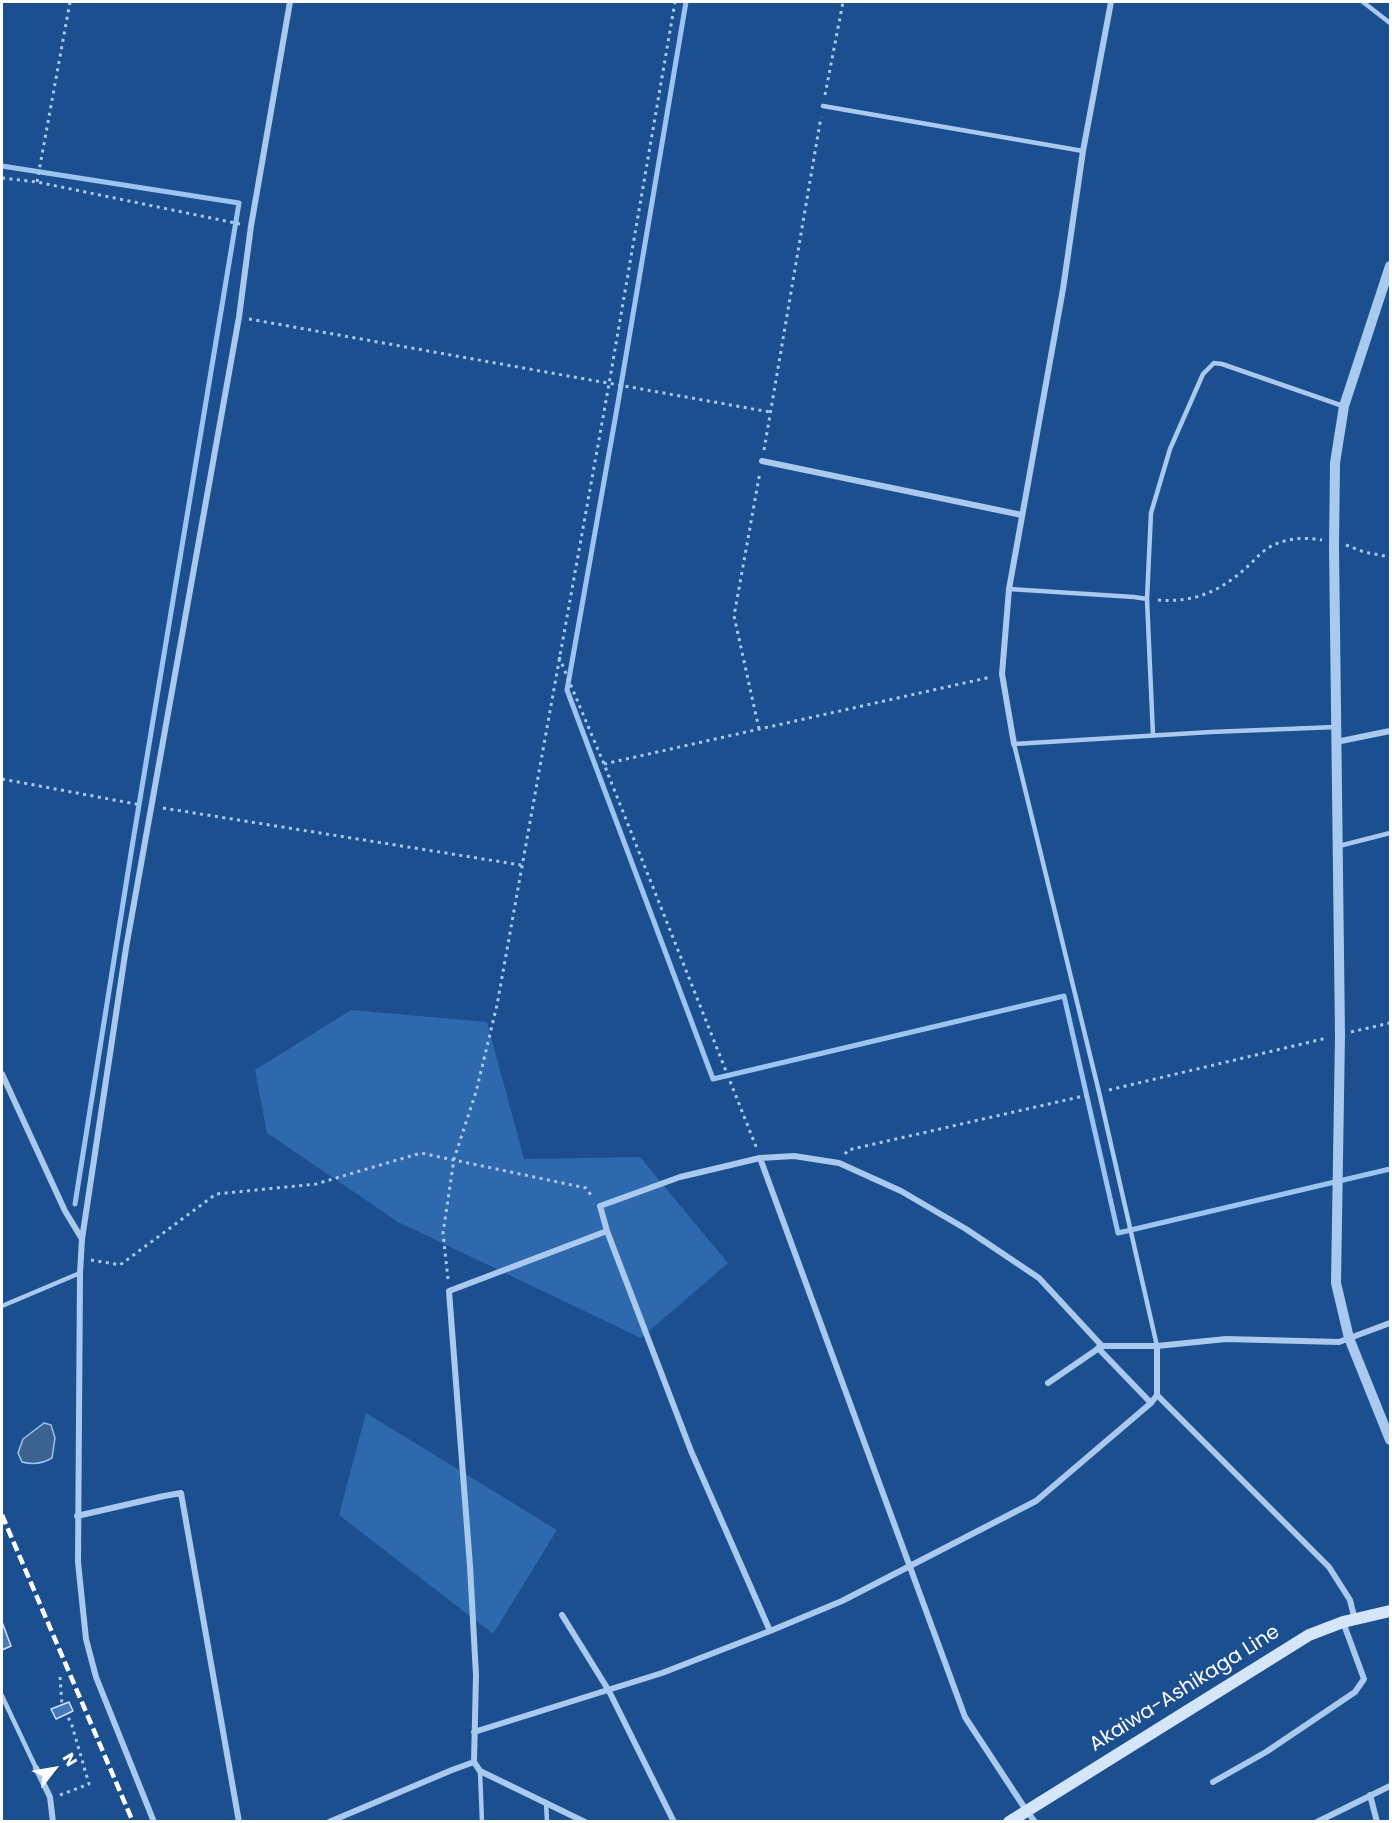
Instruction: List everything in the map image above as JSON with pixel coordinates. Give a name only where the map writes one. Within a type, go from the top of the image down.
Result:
[{"type":"main road","name":"Akaiwa-Ashikaga Line","points":[[1009,1821],[1309,1635],[1349,1621],[1390,1611]]},
{"type":"street","points":[[154,1821],[96,1677],[86,1639],[78,1562],[77,1516],[82,1239],[126,948],[239,317],[251,226],[290,2]]},
{"type":"street","points":[[1014,744],[1002,674],[1009,589],[1063,289],[1083,151],[1111,2]]},
{"type":"street","points":[[1390,266],[1344,406],[1335,463],[1334,541],[1340,1035],[1336,1283],[1349,1338],[1390,1440]]},
{"type":"street","points":[[762,461],[1022,515]]},
{"type":"street","points":[[1335,742],[1390,731]]},
{"type":"street","points":[[2,1074],[65,1210],[82,1239]]},
{"type":"street","points":[[770,1631],[691,1451],[607,1231],[600,1206],[680,1177],[760,1158],[795,1156],[839,1163],[901,1191],[966,1229],[1039,1278],[1151,1403]]},
{"type":"street","points":[[760,1158],[965,1717],[1035,1821]]},
{"type":"street","points":[[585,1821],[480,1771],[474,1762],[476,1675],[449,1291],[607,1231]]},
{"type":"street","points":[[1048,1383],[1100,1347],[1157,1346],[1226,1339],[1338,1342],[1390,1323]]},
{"type":"street","points":[[474,1732],[662,1673],[770,1631],[842,1601],[1036,1501],[1158,1395],[1157,1346]]},
{"type":"street","points":[[1158,1395],[1329,1568],[1350,1600],[1349,1621],[1364,1679],[1355,1692],[1266,1752],[1213,1782]]},
{"type":"street","points":[[77,1516],[181,1493],[239,1821]]},
{"type":"street","points":[[562,1615],[609,1691],[674,1821]]},
{"type":"street","points":[[328,1821],[474,1762]]},
{"type":"street","points":[[36,1768],[50,1797],[53,1821]]},
{"type":"street","points":[[1317,1821],[1390,1786]]},
{"type":"street","points":[[1370,1795],[1377,1821]]},
{"type":"lane","points":[[1363,2],[1390,23]]},
{"type":"lane","points":[[823,106],[1083,151]]},
{"type":"lane","points":[[1153,735],[1147,599],[1150,513],[1170,449],[1203,374],[1214,363],[1222,364],[1344,406]]},
{"type":"lane","points":[[1009,589],[1147,599]]},
{"type":"lane","points":[[1157,1346],[1099,1092],[1014,744],[1336,727]]},
{"type":"lane","points":[[1337,846],[1390,832]]},
{"type":"lane","points":[[2,1306],[80,1273]]},
{"type":"lane","points":[[2,1696],[36,1768]]},
{"type":"lane","points":[[480,1771],[482,1821]]},
{"type":"lane","points":[[546,1802],[547,1821]]},
{"type":"path","points":[[37,182],[70,2]]},
{"type":"path","points":[[449,1291],[443,1233],[454,1159],[476,1092],[497,1005],[675,2]]},
{"type":"path","points":[[759,729],[734,616],[843,2]]},
{"type":"path","points":[[2,178],[37,182],[251,226]]},
{"type":"path","points":[[239,317],[770,412]]},
{"type":"path","points":[[1147,599],[1176,601],[1201,596],[1226,583],[1268,548],[1286,540],[1310,538],[1334,541],[1364,552],[1390,557]]},
{"type":"path","points":[[559,656],[760,1158]]},
{"type":"path","points":[[604,764],[1002,674]]},
{"type":"path","points":[[2,779],[151,806],[521,865]]},
{"type":"path","points":[[839,1163],[848,1150],[1390,1023]]},
{"type":"path","points":[[81,1259],[120,1265],[216,1194],[316,1184],[421,1153],[586,1188],[600,1206]]},
{"type":"path","points":[[60,1677],[62,1705]]},
{"type":"path","points":[[50,1797],[69,1793],[89,1784],[71,1722],[66,1715]]},
{"type":"shaded area","points":[[351,1010],[487,1022],[524,1159],[640,1157],[728,1263],[641,1338],[398,1222],[267,1133],[255,1070]]},
{"type":"shaded area","points":[[366,1413],[557,1530],[493,1634],[339,1515]]},
{"type":"shaded area","points":[[44,1423],[51,1425],[55,1438],[52,1458],[45,1462],[22,1462],[18,1453],[23,1439]]},
{"type":"building","points":[[2,1622],[11,1646],[2,1650]]},
{"type":"building","points":[[69,1702],[73,1711],[56,1719],[51,1709]]},
{"type":"waterway","points":[[686,2],[567,690],[713,1079],[1064,996],[1118,1233],[1390,1169]]},
{"type":"waterway","points":[[2,166],[239,203],[75,1204]]},
{"type":"railway","points":[[2,1515],[133,1822]]}]
